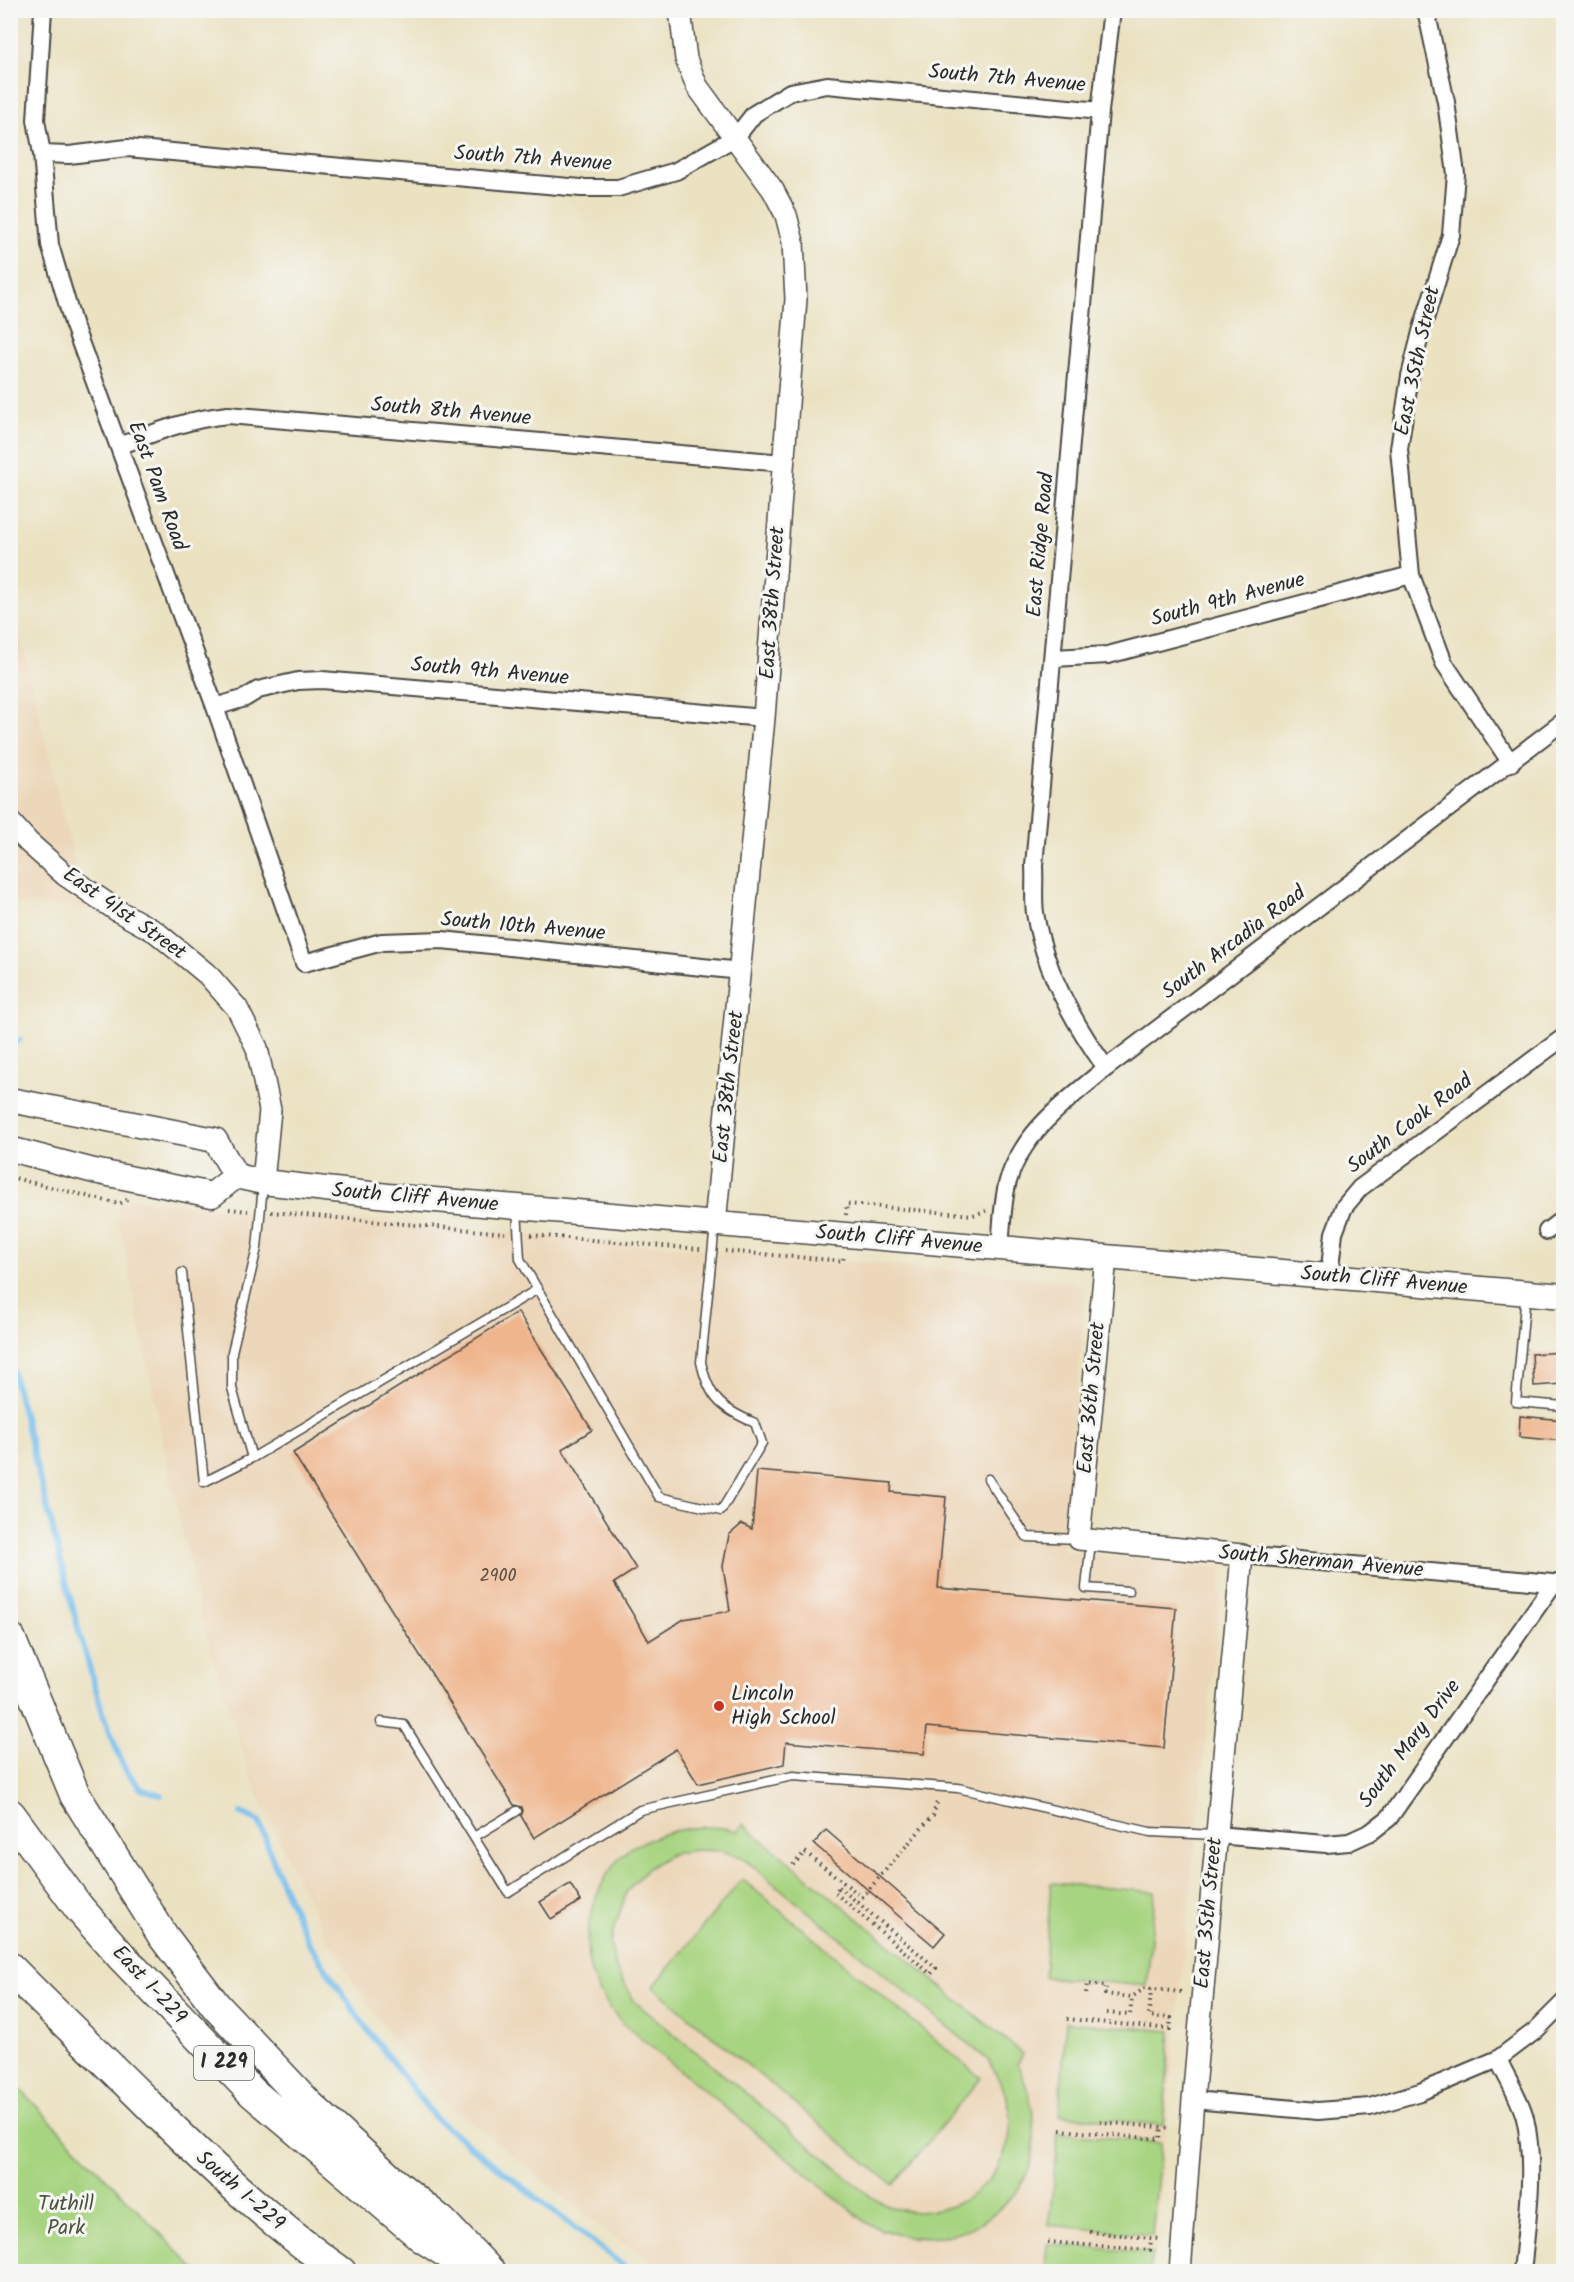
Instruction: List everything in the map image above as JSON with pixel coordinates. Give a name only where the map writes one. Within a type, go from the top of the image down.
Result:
[{"type":"highway","points":[[10,1638],[75,1795],[163,1936],[216,2006],[309,2105],[392,2181],[441,2221],[490,2271]]},
{"type":"highway","name":"East I-229","points":[[10,1814],[79,1908],[122,1957],[253,2094],[422,2237],[477,2271]]},
{"type":"highway","points":[[10,1945],[81,2032],[146,2102]]},
{"type":"highway","points":[[10,1968],[146,2102]]},
{"type":"highway","name":"South I-229","points":[[146,2102],[222,2177],[289,2233],[341,2271]]},
{"type":"main road","points":[[10,1100],[215,1140],[236,1176],[212,1195],[94,1172],[10,1149]]},
{"type":"main road","name":"South Cliff Avenue","points":[[236,1176],[263,1182],[388,1196],[1563,1296]]},
{"type":"street","name":"East Pam Road","points":[[43,10],[36,120],[42,154],[50,245],[73,322],[215,707],[304,963]]},
{"type":"street","name":"East 38th Street","points":[[680,10],[686,59],[697,86],[773,190],[786,215],[794,242],[796,299],[764,718],[715,1224]]},
{"type":"street","name":"East Ridge Road","points":[[1106,1068],[1080,1032],[1060,993],[1047,958],[1035,912],[1034,866],[1054,658],[1100,111],[1112,10]]},
{"type":"street","name":"East 35th Street","points":[[1426,10],[1446,102],[1456,174],[1451,235],[1420,332],[1410,376],[1400,449],[1411,575],[1444,663],[1511,763]]},
{"type":"street","name":"South 7th Avenue","points":[[42,154],[69,155],[127,148],[581,188],[618,188],[676,171],[736,137],[754,114],[790,92],[827,85],[1100,111]]},
{"type":"street","name":"South 8th Avenue","points":[[119,446],[169,426],[198,418],[228,416],[784,463]]},
{"type":"street","name":"South 9th Avenue","points":[[1054,658],[1108,655],[1411,575]]},
{"type":"street","name":"South 9th Avenue","points":[[215,707],[245,698],[258,690],[298,681],[322,680],[764,718]]},
{"type":"street","name":"South Arcadia Road","points":[[1000,1249],[1008,1181],[1026,1143],[1046,1119],[1106,1068],[1511,763],[1563,721]]},
{"type":"street","name":"East 41st Street","points":[[10,822],[28,842],[65,874],[118,911],[156,932],[208,975],[237,1008],[257,1048],[270,1110],[263,1182]]},
{"type":"street","name":"South 10th Avenue","points":[[304,963],[382,942],[442,940],[741,971]]},
{"type":"street","name":"South Cook Road","points":[[1329,1276],[1334,1233],[1344,1207],[1360,1188],[1563,1037]]},
{"type":"street","points":[[1547,1231],[1563,1218]]},
{"type":"street","name":"East 36th Street","points":[[1085,1540],[1106,1257]]},
{"type":"street","name":"South Sherman Avenue","points":[[1085,1540],[1559,1584]]},
{"type":"street","name":"East 35th Street","points":[[1180,2271],[1192,2100],[1242,1555]]},
{"type":"street","name":"South Mary Drive","points":[[1216,1835],[1326,1844],[1349,1842],[1371,1832],[1389,1818],[1559,1584]]},
{"type":"street","points":[[1192,2100],[1318,2111],[1370,2107],[1420,2092],[1498,2059],[1535,2031],[1563,2002]]},
{"type":"street","points":[[1498,2059],[1525,2117],[1529,2153],[1528,2202],[1522,2271]]},
{"type":"lane","points":[[252,1458],[232,1388],[232,1352],[257,1248],[263,1182]]},
{"type":"lane","points":[[517,1207],[520,1259],[660,1497],[721,1511],[762,1443],[755,1423],[731,1412],[706,1384],[701,1362],[715,1224]]},
{"type":"lane","points":[[182,1273],[204,1482],[252,1458],[538,1289]]},
{"type":"lane","points":[[1526,1293],[1516,1402],[1563,1406]]},
{"type":"lane","points":[[988,1479],[1027,1537],[1085,1540],[1086,1588],[1129,1591]]},
{"type":"lane","points":[[381,1722],[404,1725],[508,1892],[640,1810],[793,1776],[958,1788],[1150,1832],[1216,1835]]},
{"type":"lane","points":[[474,1837],[517,1811]]},
{"type":"path","points":[[10,1177],[119,1204],[132,1199]]},
{"type":"path","points":[[219,1208],[843,1261],[847,1204],[973,1215],[987,1210],[1003,1217]]},
{"type":"path","points":[[858,1902],[933,1815],[943,1787]]},
{"type":"path","points":[[793,1865],[805,1852],[862,1897]]},
{"type":"path","points":[[839,1887],[858,1902],[936,1968],[931,1974],[835,1893],[839,1887]]},
{"type":"path","points":[[1086,1993],[1087,1984],[1106,1986],[1105,1994],[1132,1997],[1145,1988],[1181,1992]]},
{"type":"path","points":[[1067,2019],[1170,2029],[1171,2018],[1149,2016],[1151,1989]]},
{"type":"path","points":[[1107,2013],[1130,2015],[1132,1997]]},
{"type":"path","points":[[1100,2122],[1170,2128]]},
{"type":"path","points":[[1060,2130],[1160,2139],[1161,2128]]},
{"type":"path","points":[[1090,2232],[1160,2239]]},
{"type":"path","points":[[1048,2242],[1150,2250],[1151,2239]]},
{"type":"shaded area","points":[[11,598],[86,908],[11,903]]},
{"type":"shaded area","name":"Lincoln High School","points":[[132,1199],[1065,1280],[1080,1285],[1084,1290],[1085,1302],[1062,1551],[1223,1568],[1152,2271],[670,2271],[614,2238],[439,2096],[392,2039],[357,1988],[298,1881],[252,1781],[204,1630],[169,1472],[117,1213],[119,1204]]},
{"type":"green space","points":[[743,1824],[1023,2054],[1017,2064],[1026,2086],[1034,2122],[1032,2158],[1020,2186],[997,2211],[983,2221],[954,2234],[930,2238],[903,2236],[868,2224],[622,2023],[603,1998],[589,1965],[588,1929],[598,1893],[616,1862],[634,1846],[667,1833],[702,1827],[738,1831]],"holes":[[[696,1850],[721,1851],[743,1858],[989,2061],[1009,2105],[1011,2117],[1009,2140],[997,2168],[985,2184],[970,2196],[952,2206],[933,2211],[893,2208],[874,2199],[635,2002],[616,1968],[610,1942],[627,1891],[648,1868],[671,1854]]]},
{"type":"green space","points":[[742,1879],[981,2078],[893,2185],[653,1987]]},
{"type":"green space","points":[[1051,1883],[1155,1892],[1147,1986],[1044,1977]]},
{"type":"green space","points":[[1066,2022],[1171,2031],[1163,2125],[1059,2115]]},
{"type":"green space","name":"Tuthill Park","points":[[11,2080],[197,2271],[11,2271]]},
{"type":"green space","points":[[1058,2133],[1161,2143],[1152,2235],[1049,2225]]},
{"type":"green space","points":[[1047,2244],[1152,2253],[1150,2271],[1045,2271]]},
{"type":"building","points":[[518,1312],[592,1430],[562,1449],[636,1569],[614,1583],[649,1641],[684,1619],[730,1611],[723,1566],[729,1535],[742,1524],[752,1529],[757,1471],[892,1483],[891,1492],[946,1497],[938,1588],[1176,1608],[1164,1748],[927,1727],[924,1754],[786,1742],[784,1764],[698,1784],[676,1749],[534,1838],[521,1816],[522,1807],[514,1805],[293,1453]]},
{"type":"building","points":[[1563,1352],[1563,1384],[1534,1386],[1532,1354]]},
{"type":"building","points":[[1520,1416],[1563,1420],[1563,1441],[1519,1437]]},
{"type":"building","points":[[826,1830],[945,1933],[934,1946],[814,1844]]},
{"type":"building","points":[[570,1884],[581,1901],[551,1919],[540,1902]]},
{"type":"waterway","points":[[10,1044],[20,1040]]},
{"type":"waterway","points":[[10,1362],[79,1632],[104,1717],[124,1768],[141,1789],[161,1795]]},
{"type":"waterway","points":[[241,1813],[259,1821],[281,1882],[309,1943],[363,2024],[436,2119],[631,2272]]},
{"type":"place","name":"Lincoln High School","points":[[719,1706]]}]
